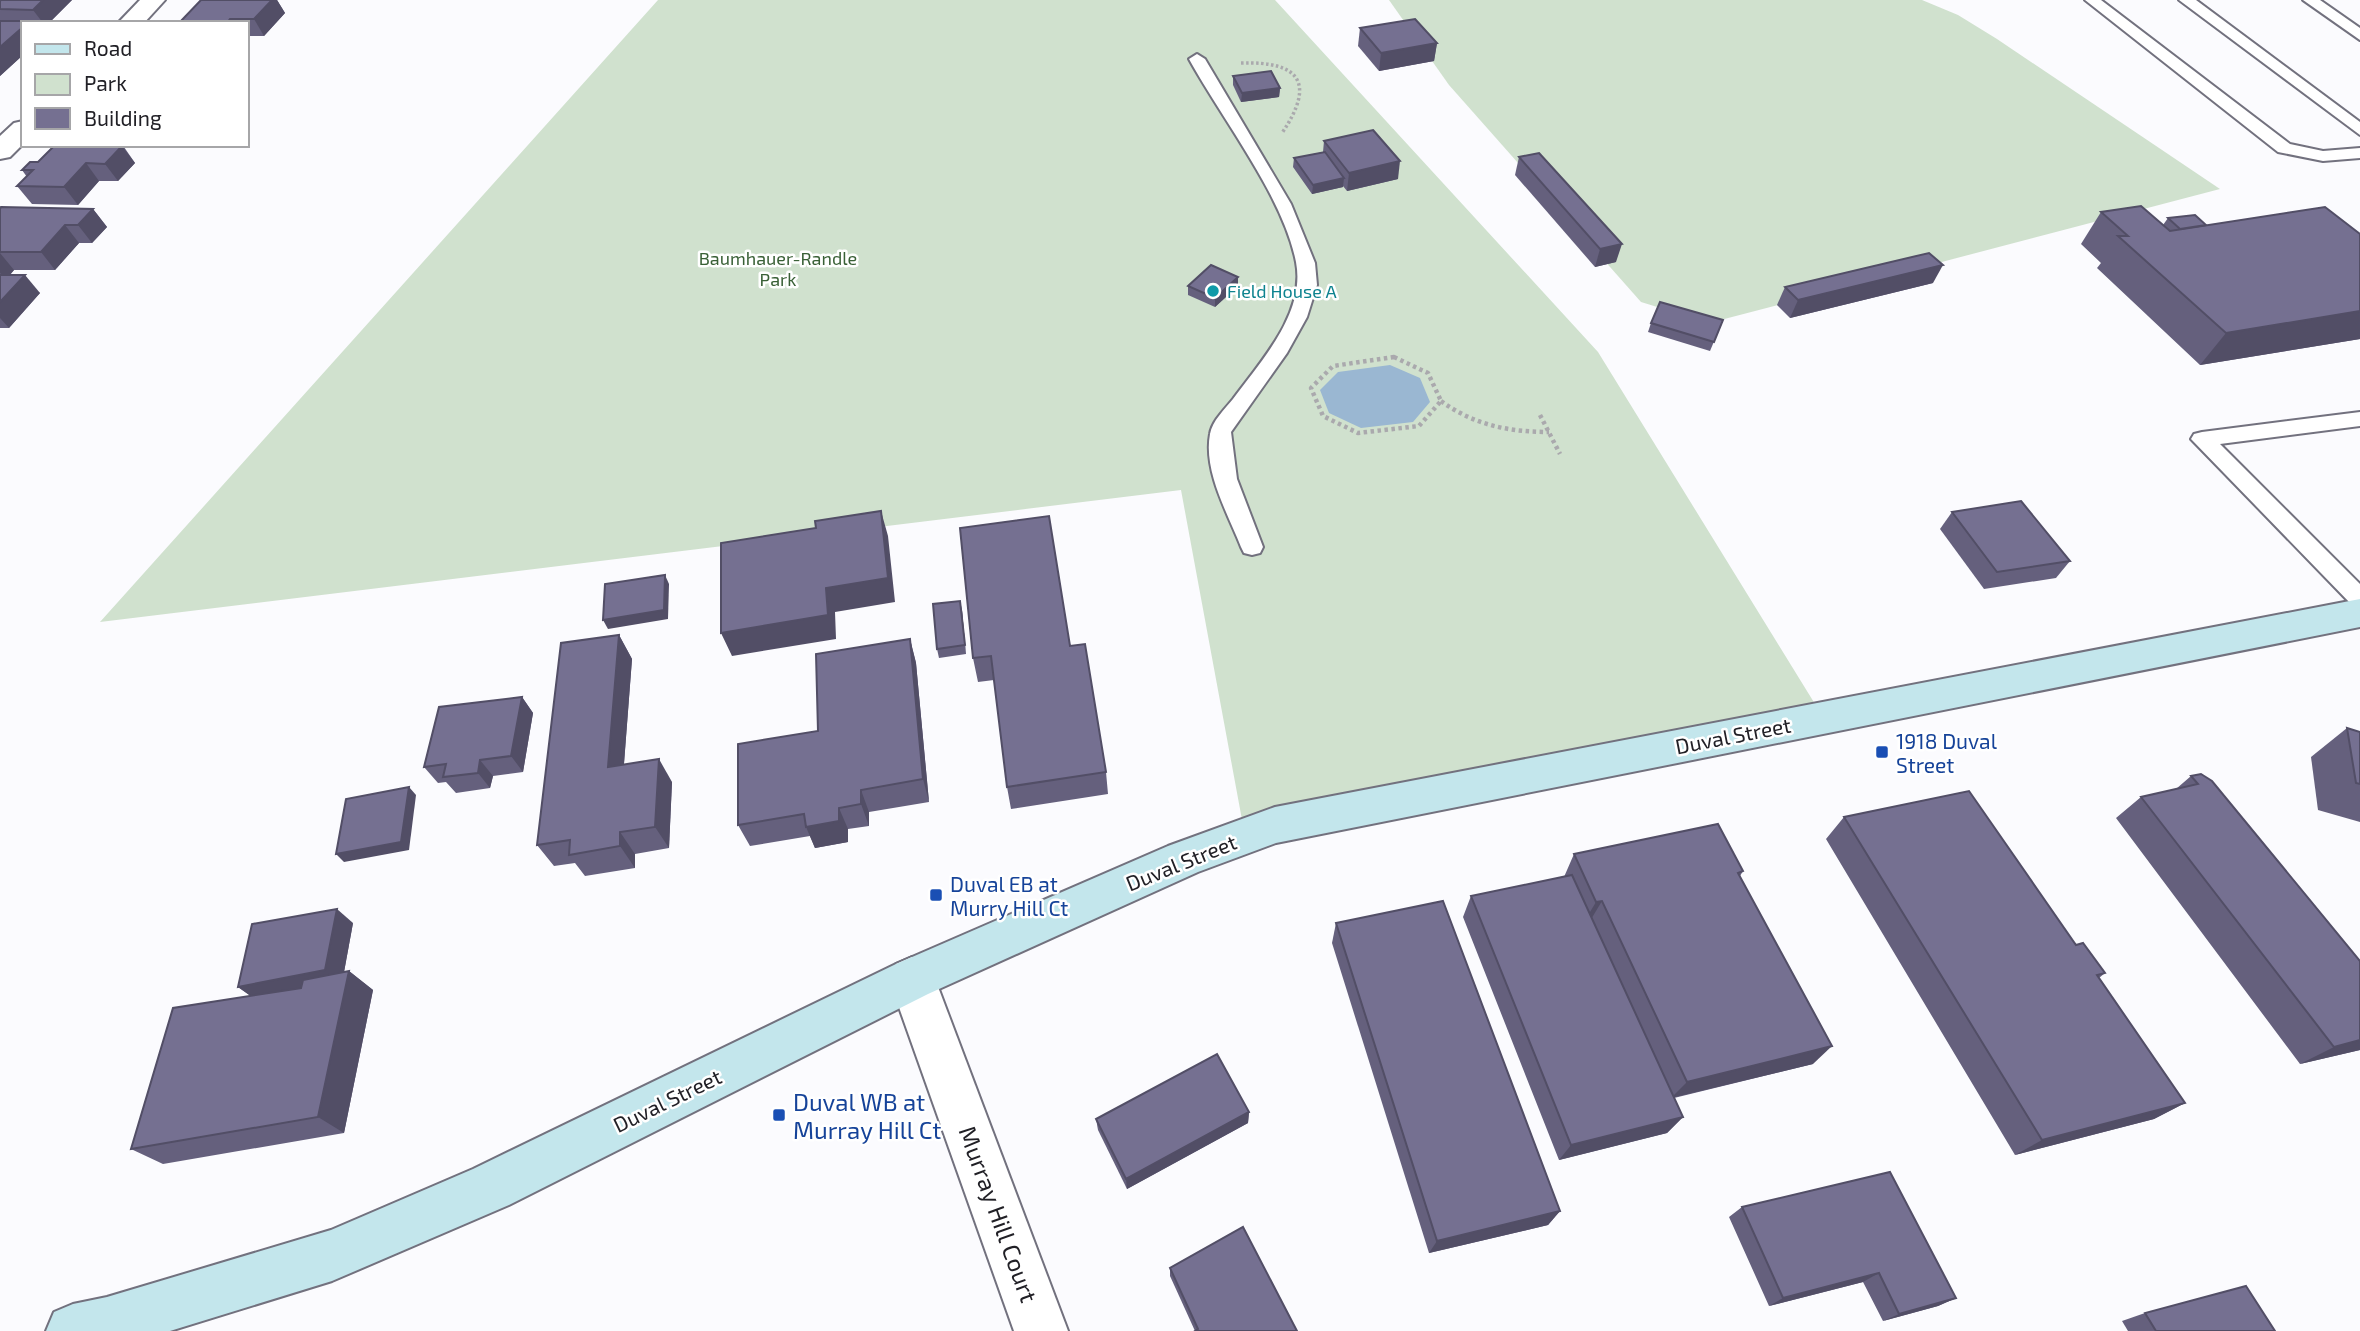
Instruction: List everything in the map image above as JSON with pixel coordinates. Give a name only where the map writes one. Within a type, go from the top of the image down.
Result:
[{"type":"street","points":[[132,21],[153,0]]},
{"type":"street","points":[[0,151],[21,131]]},
{"type":"street","name":"Duval Street","points":[[73,1331],[107,1324],[344,1250],[491,1187],[912,979],[1182,859],[1275,825],[2360,612]]},
{"type":"street","name":"Murray Hill Court","points":[[912,979],[1041,1331]]},
{"type":"lane","points":[[2092,0],[2284,148],[2323,156],[2360,153]]},
{"type":"lane","points":[[2186,0],[2360,130]]},
{"type":"lane","points":[[2310,0],[2360,35]]},
{"type":"lane","points":[[1201,67],[1262,166],[1301,243],[1308,284],[1291,329],[1220,432],[1222,467],[1252,547]]},
{"type":"lane","points":[[2360,419],[2202,439],[2360,599]]},
{"type":"path","points":[[1201,67],[1261,61],[1278,65],[1296,76],[1301,92],[1300,104],[1262,166]]},
{"type":"path","points":[[1441,401],[1419,426],[1358,433],[1322,416],[1311,388],[1333,366],[1394,357],[1427,373],[1441,401],[1476,422],[1520,431],[1549,432]]},
{"type":"path","points":[[1540,415],[1560,454]]},
{"type":"green space","name":"Baumhauer-Randle Park","points":[[658,0],[1275,0],[1598,352],[1823,717],[1245,836],[1181,490],[100,622]]},
{"type":"green space","points":[[1389,0],[1922,0],[1958,15],[1997,39],[2220,189],[1709,323],[1641,302],[1449,85]]},
{"type":"water","points":[[1390,365],[1420,378],[1430,402],[1413,422],[1361,428],[1329,413],[1320,390],[1338,372]]},
{"type":"building","points":[[1,0],[43,0],[33,10],[0,9]]},
{"type":"building","points":[[201,0],[272,0],[254,19],[181,21]]},
{"type":"building","points":[[1415,19],[1437,43],[1381,53],[1360,28]]},
{"type":"building","points":[[0,21],[21,21],[21,29],[0,47]]},
{"type":"building","points":[[1271,71],[1280,88],[1242,93],[1233,76]]},
{"type":"building","points":[[1373,130],[1400,161],[1349,173],[1324,141]]},
{"type":"building","points":[[53,147],[121,147],[105,164],[86,163],[64,187],[17,186],[33,170],[22,170],[30,162],[38,162]]},
{"type":"building","points":[[1325,152],[1344,178],[1313,185],[1294,158]]},
{"type":"building","points":[[1539,153],[1622,244],[1600,249],[1519,157]]},
{"type":"building","points":[[2141,206],[2170,231],[2325,207],[2360,234],[2360,311],[2226,333],[2118,236],[2128,236],[2101,212]]},
{"type":"building","points":[[1,207],[93,209],[78,225],[65,225],[41,252],[0,252]]},
{"type":"building","points":[[2195,215],[2206,225],[2180,229],[2168,218]]},
{"type":"building","points":[[1929,253],[1943,265],[1798,300],[1785,287]]},
{"type":"building","points":[[1211,265],[1238,277],[1215,298],[1188,286]]},
{"type":"building","points":[[0,275],[25,275],[0,302]]},
{"type":"building","points":[[1660,302],[1723,320],[1714,342],[1651,323]]},
{"type":"building","points":[[2021,501],[2070,561],[1997,572],[1952,512]]},
{"type":"building","points":[[881,511],[888,578],[826,588],[828,615],[721,633],[721,543],[816,528],[815,521]]},
{"type":"building","points":[[1049,516],[1070,646],[1085,644],[1106,772],[1007,787],[991,656],[973,658],[960,528]]},
{"type":"building","points":[[665,575],[664,610],[603,620],[605,584]]},
{"type":"building","points":[[960,601],[965,645],[937,649],[933,604]]},
{"type":"building","points":[[619,635],[608,767],[659,759],[655,827],[620,832],[620,846],[569,855],[570,840],[537,845],[561,643]]},
{"type":"building","points":[[910,639],[923,779],[861,790],[861,804],[839,808],[839,821],[806,827],[804,814],[738,825],[738,744],[818,731],[816,654]]},
{"type":"building","points":[[522,697],[511,756],[480,760],[478,773],[443,777],[446,764],[424,767],[439,707]]},
{"type":"building","points":[[2347,728],[2360,732],[2360,784],[2356,783]]},
{"type":"building","points":[[2201,774],[2212,781],[2360,961],[2360,1040],[2334,1047],[2141,797],[2198,784],[2191,776]]},
{"type":"building","points":[[409,787],[401,842],[336,854],[346,799]]},
{"type":"building","points":[[1969,791],[2076,945],[2083,943],[2105,973],[2097,975],[2185,1103],[2042,1140],[1844,817]]},
{"type":"building","points":[[1718,824],[1743,871],[1738,873],[1832,1046],[1687,1082],[1602,901],[1596,902],[1574,854]]},
{"type":"building","points":[[1572,875],[1683,1117],[1571,1145],[1471,896]]},
{"type":"building","points":[[1443,901],[1560,1211],[1437,1241],[1336,923]]},
{"type":"building","points":[[337,909],[325,970],[238,987],[252,924]]},
{"type":"building","points":[[349,971],[318,1117],[131,1149],[173,1008],[301,988],[303,980]]},
{"type":"building","points":[[1217,1054],[1249,1112],[1126,1179],[1096,1119]]},
{"type":"building","points":[[1890,1172],[1956,1298],[1899,1314],[1879,1273],[1783,1298],[1742,1207]]},
{"type":"building","points":[[1243,1227],[1297,1331],[1195,1331],[1198,1329],[1170,1268]]},
{"type":"building","points":[[2246,1286],[2275,1331],[2156,1331],[2145,1313]]},
{"type":"place","name":"Field House A","points":[[1213,291]]},
{"type":"place","name":"1918 Duval Street","points":[[1882,752]]},
{"type":"place","name":"Duval EB at Murry Hill Ct","points":[[936,895]]},
{"type":"place","name":"Duval WB at Murray Hill Ct","points":[[779,1115]]}]
